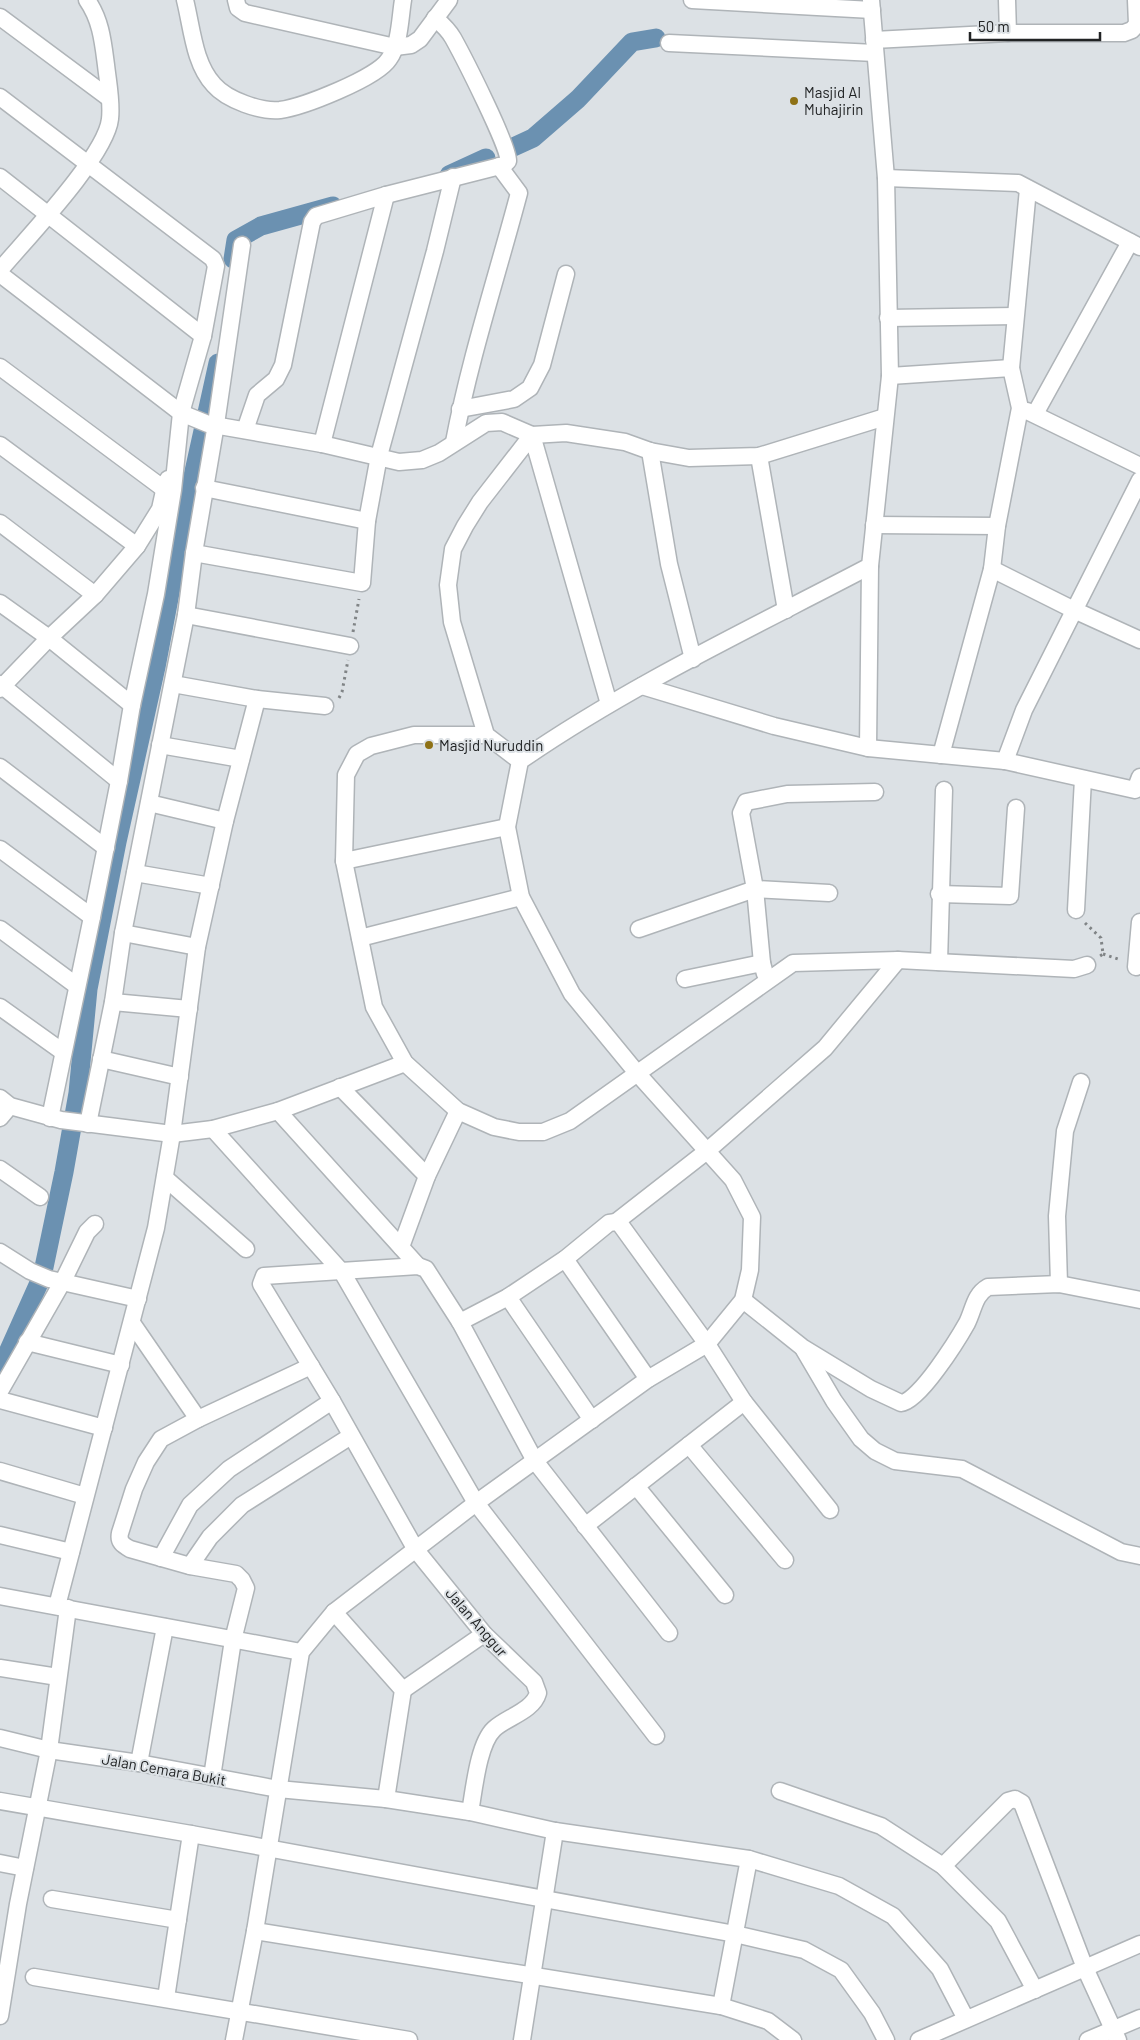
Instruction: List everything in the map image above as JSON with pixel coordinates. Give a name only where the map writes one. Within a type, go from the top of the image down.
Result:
[{"type":"street","points":[[0,270],[89,164],[108,127],[110,119],[109,98],[102,35],[93,8],[87,0]]},
{"type":"street","points":[[185,0],[195,45],[208,78],[224,95],[271,110],[289,108],[356,83],[385,64],[394,47],[403,0]]},
{"type":"street","points":[[236,0],[239,9],[252,15],[394,47],[411,45],[416,42],[449,0]]},
{"type":"street","points":[[692,0],[872,5],[886,178],[890,376],[870,566],[868,748]]},
{"type":"street","points":[[1007,0],[1008,33]]},
{"type":"street","points":[[669,43],[874,46],[1008,33],[1124,33],[1132,30],[1137,24],[1136,0]]},
{"type":"street","points":[[0,17],[109,98]]},
{"type":"street","points":[[245,430],[257,395],[276,378],[283,365],[313,219],[320,214],[386,195],[506,164],[508,155],[453,38],[435,18]]},
{"type":"street","points":[[0,97],[213,259],[216,266],[203,336],[181,413],[173,490],[156,594],[132,705],[92,917],[63,1052],[55,1119]]},
{"type":"street","points":[[454,442],[460,409],[491,290],[519,193],[499,166]]},
{"type":"street","points":[[0,177],[203,336]]},
{"type":"street","points":[[194,553],[362,583],[368,521],[379,456],[435,251],[453,177]]},
{"type":"street","points":[[886,178],[1018,183],[1135,245],[1035,414]]},
{"type":"street","points":[[941,755],[992,569],[997,526],[1020,408],[1011,368],[1028,189]]},
{"type":"street","points":[[322,444],[386,195]]},
{"type":"street","points":[[84,1124],[101,1059],[113,1002],[122,933],[186,616],[204,488],[208,423],[242,245]]},
{"type":"street","points":[[0,274],[181,413],[208,423],[322,444],[399,462],[422,460],[439,453],[486,423],[492,422],[502,422],[532,435],[566,433],[626,442],[650,451],[689,458],[759,456],[885,417]]},
{"type":"street","points":[[460,409],[514,399],[530,388],[542,365],[566,274]]},
{"type":"street","points":[[888,318],[1015,316]]},
{"type":"street","points":[[0,367],[164,489]]},
{"type":"street","points":[[890,376],[1011,368]]},
{"type":"street","points":[[1020,408],[1140,466]]},
{"type":"street","points":[[532,435],[609,704]]},
{"type":"street","points":[[520,761],[486,735],[452,622],[448,585],[453,549],[465,526],[480,502],[532,435]]},
{"type":"street","points":[[0,445],[138,546]]},
{"type":"street","points":[[650,451],[669,564],[694,659]]},
{"type":"street","points":[[119,781],[1,687],[95,595],[138,546],[160,509],[164,489],[176,455]]},
{"type":"street","points":[[759,456],[786,610]]},
{"type":"street","points":[[1005,761],[1024,710],[1140,480]]},
{"type":"street","points":[[204,488],[368,521]]},
{"type":"street","points":[[0,523],[95,595]]},
{"type":"street","points":[[874,525],[997,526]]},
{"type":"street","points":[[234,2040],[255,1931],[301,1652],[334,1612],[476,1503],[648,1379],[707,1344],[743,1300],[750,1270],[752,1218],[733,1180],[636,1073],[572,994],[521,897],[507,827],[520,761],[560,733],[609,704],[870,566]]},
{"type":"street","points":[[992,569],[1140,640]]},
{"type":"street","points":[[0,603],[49,638],[132,705]]},
{"type":"street","points":[[186,616],[350,646]]},
{"type":"street","points":[[173,684],[257,699],[325,706]]},
{"type":"street","points":[[642,686],[774,726],[868,748],[1005,761],[1138,788]]},
{"type":"street","points":[[0,2016],[7,1932],[39,1809],[49,1750],[58,1677],[62,1607],[71,1552],[156,1228],[172,1134],[197,946],[225,821],[257,699]]},
{"type":"street","points":[[486,735],[414,735],[370,746],[357,754],[346,775],[344,861],[374,1007],[405,1062],[458,1111],[494,1127],[519,1132],[542,1132],[570,1121],[793,963],[898,960],[1074,969],[1087,965]]},
{"type":"street","points":[[160,745],[241,759]]},
{"type":"street","points":[[0,767],[106,848]]},
{"type":"street","points":[[1076,910],[1083,778]]},
{"type":"street","points":[[939,962],[944,790]]},
{"type":"street","points":[[768,980],[762,963],[755,889],[742,813],[746,802],[787,794],[875,792]]},
{"type":"street","points":[[149,803],[225,821]]},
{"type":"street","points":[[940,894],[1010,896],[1016,808]]},
{"type":"street","points":[[344,861],[507,827]]},
{"type":"street","points":[[0,848],[92,917]]},
{"type":"street","points":[[134,873],[211,886]]},
{"type":"street","points":[[639,929],[755,889],[829,893]]},
{"type":"street","points":[[360,938],[521,897]]},
{"type":"street","points":[[1136,967],[1140,922]]},
{"type":"street","points":[[0,929],[77,986]]},
{"type":"street","points":[[122,933],[197,946]]},
{"type":"street","points":[[460,1322],[508,1297],[564,1259],[609,1224],[616,1222],[707,1151],[825,1048],[898,960]]},
{"type":"street","points":[[685,979],[762,963]]},
{"type":"street","points":[[113,1002],[189,1009]]},
{"type":"street","points":[[0,1008],[63,1052]]},
{"type":"street","points":[[101,1059],[180,1077]]},
{"type":"street","points":[[3,1107],[84,1124],[172,1134],[213,1129],[278,1111],[405,1062]]},
{"type":"street","points":[[1059,1284],[1057,1216],[1065,1131],[1081,1082]]},
{"type":"street","points":[[340,1087],[427,1176]]},
{"type":"street","points":[[278,1111],[418,1266],[428,1271],[460,1322],[535,1461],[669,1633]]},
{"type":"street","points":[[401,1247],[427,1176],[458,1111]]},
{"type":"street","points":[[213,1129],[342,1272],[476,1503],[656,1736]]},
{"type":"street","points":[[0,1169],[40,1197]]},
{"type":"street","points":[[165,1178],[246,1249]]},
{"type":"street","points":[[616,1222],[620,1224],[707,1344],[744,1402],[830,1510]]},
{"type":"street","points":[[0,1390],[63,1281],[87,1232],[95,1224]]},
{"type":"street","points":[[0,1252],[30,1271],[49,1279],[138,1299]]},
{"type":"street","points":[[564,1259],[648,1379]]},
{"type":"street","points":[[342,1272],[418,1266]]},
{"type":"street","name":"Jalan Anggur","points":[[342,1272],[266,1275],[262,1280],[262,1284],[332,1401],[416,1550],[484,1634],[534,1682],[538,1694],[536,1700],[530,1706],[492,1730],[479,1765],[470,1812]]},
{"type":"street","points":[[743,1300],[802,1347],[871,1389],[897,1402],[905,1402],[941,1365],[968,1322],[976,1298],[981,1291],[988,1287],[1059,1284],[1140,1300]]},
{"type":"street","points":[[508,1297],[592,1420]]},
{"type":"street","points":[[132,1323],[198,1419]]},
{"type":"street","points":[[27,1342],[121,1365]]},
{"type":"street","points":[[802,1347],[834,1401],[861,1439],[875,1450],[894,1461],[962,1469],[1121,1552],[1140,1556]]},
{"type":"street","points":[[212,1777],[233,1640],[246,1588],[236,1574],[190,1566],[122,1545],[119,1539],[120,1533],[134,1489],[146,1462],[161,1439],[198,1419],[311,1366]]},
{"type":"street","points":[[0,1400],[104,1428]]},
{"type":"street","points":[[161,1558],[190,1505],[229,1469],[332,1401]]},
{"type":"street","points":[[585,1526],[744,1402]]},
{"type":"street","points":[[190,1566],[210,1537],[242,1505],[351,1436]]},
{"type":"street","points":[[689,1445],[785,1560]]},
{"type":"street","points":[[0,1471],[85,1496]]},
{"type":"street","points":[[636,1486],[724,1595]]},
{"type":"street","points":[[0,1535],[71,1552]]},
{"type":"street","points":[[0,1596],[301,1652]]},
{"type":"street","points":[[334,1612],[403,1690]]},
{"type":"street","points":[[139,1763],[165,1627]]},
{"type":"street","points":[[386,1799],[403,1690],[484,1634]]},
{"type":"street","points":[[0,1668],[58,1677]]},
{"type":"street","name":"Jalan Cemara Bukit","points":[[0,1738],[49,1750],[139,1763],[278,1789],[386,1799],[470,1812],[556,1831],[749,1859],[839,1886],[893,1916],[940,1969],[966,2019]]},
{"type":"street","points":[[780,1791],[881,1826],[942,1866],[998,1920],[1035,1990]]},
{"type":"street","points":[[942,1866],[1008,1801],[1015,1799],[1022,1803],[1085,1968],[1116,2034]]},
{"type":"street","points":[[0,1801],[269,1848],[735,1934],[804,1950],[841,1970],[872,2013],[886,2040]]},
{"type":"street","points":[[522,2040],[556,1831]]},
{"type":"street","points":[[166,1998],[191,1834]]},
{"type":"street","points":[[721,2006],[749,1859]]},
{"type":"street","points":[[0,1863],[25,1868]]},
{"type":"street","points":[[52,1899],[178,1920]]},
{"type":"street","points":[[255,1931],[721,2006],[768,2021],[793,2040]]},
{"type":"street","points":[[919,2040],[1140,1944]]},
{"type":"street","points":[[34,1977],[409,2040]]},
{"type":"street","points":[[1088,2040],[1116,2034],[1140,2018]]},
{"type":"path","points":[[1076,910],[1088,928],[1100,938],[1103,954],[1087,965]]},
{"type":"waterway","points":[[511,148],[533,138],[578,99],[632,42],[656,38]]},
{"type":"waterway","points":[[449,175],[486,158]]},
{"type":"waterway","points":[[233,259],[236,240],[261,226],[333,206]]},
{"type":"waterway","points":[[43,1272],[78,1093],[88,989],[117,842],[156,667],[187,503],[218,363]]},
{"type":"waterway","points":[[0,1370],[39,1283]]},
{"type":"place","name":"Masjid Al Muhajirin","points":[[794,101]]},
{"type":"place","name":"Masjid Nuruddin","points":[[429,745]]}]
